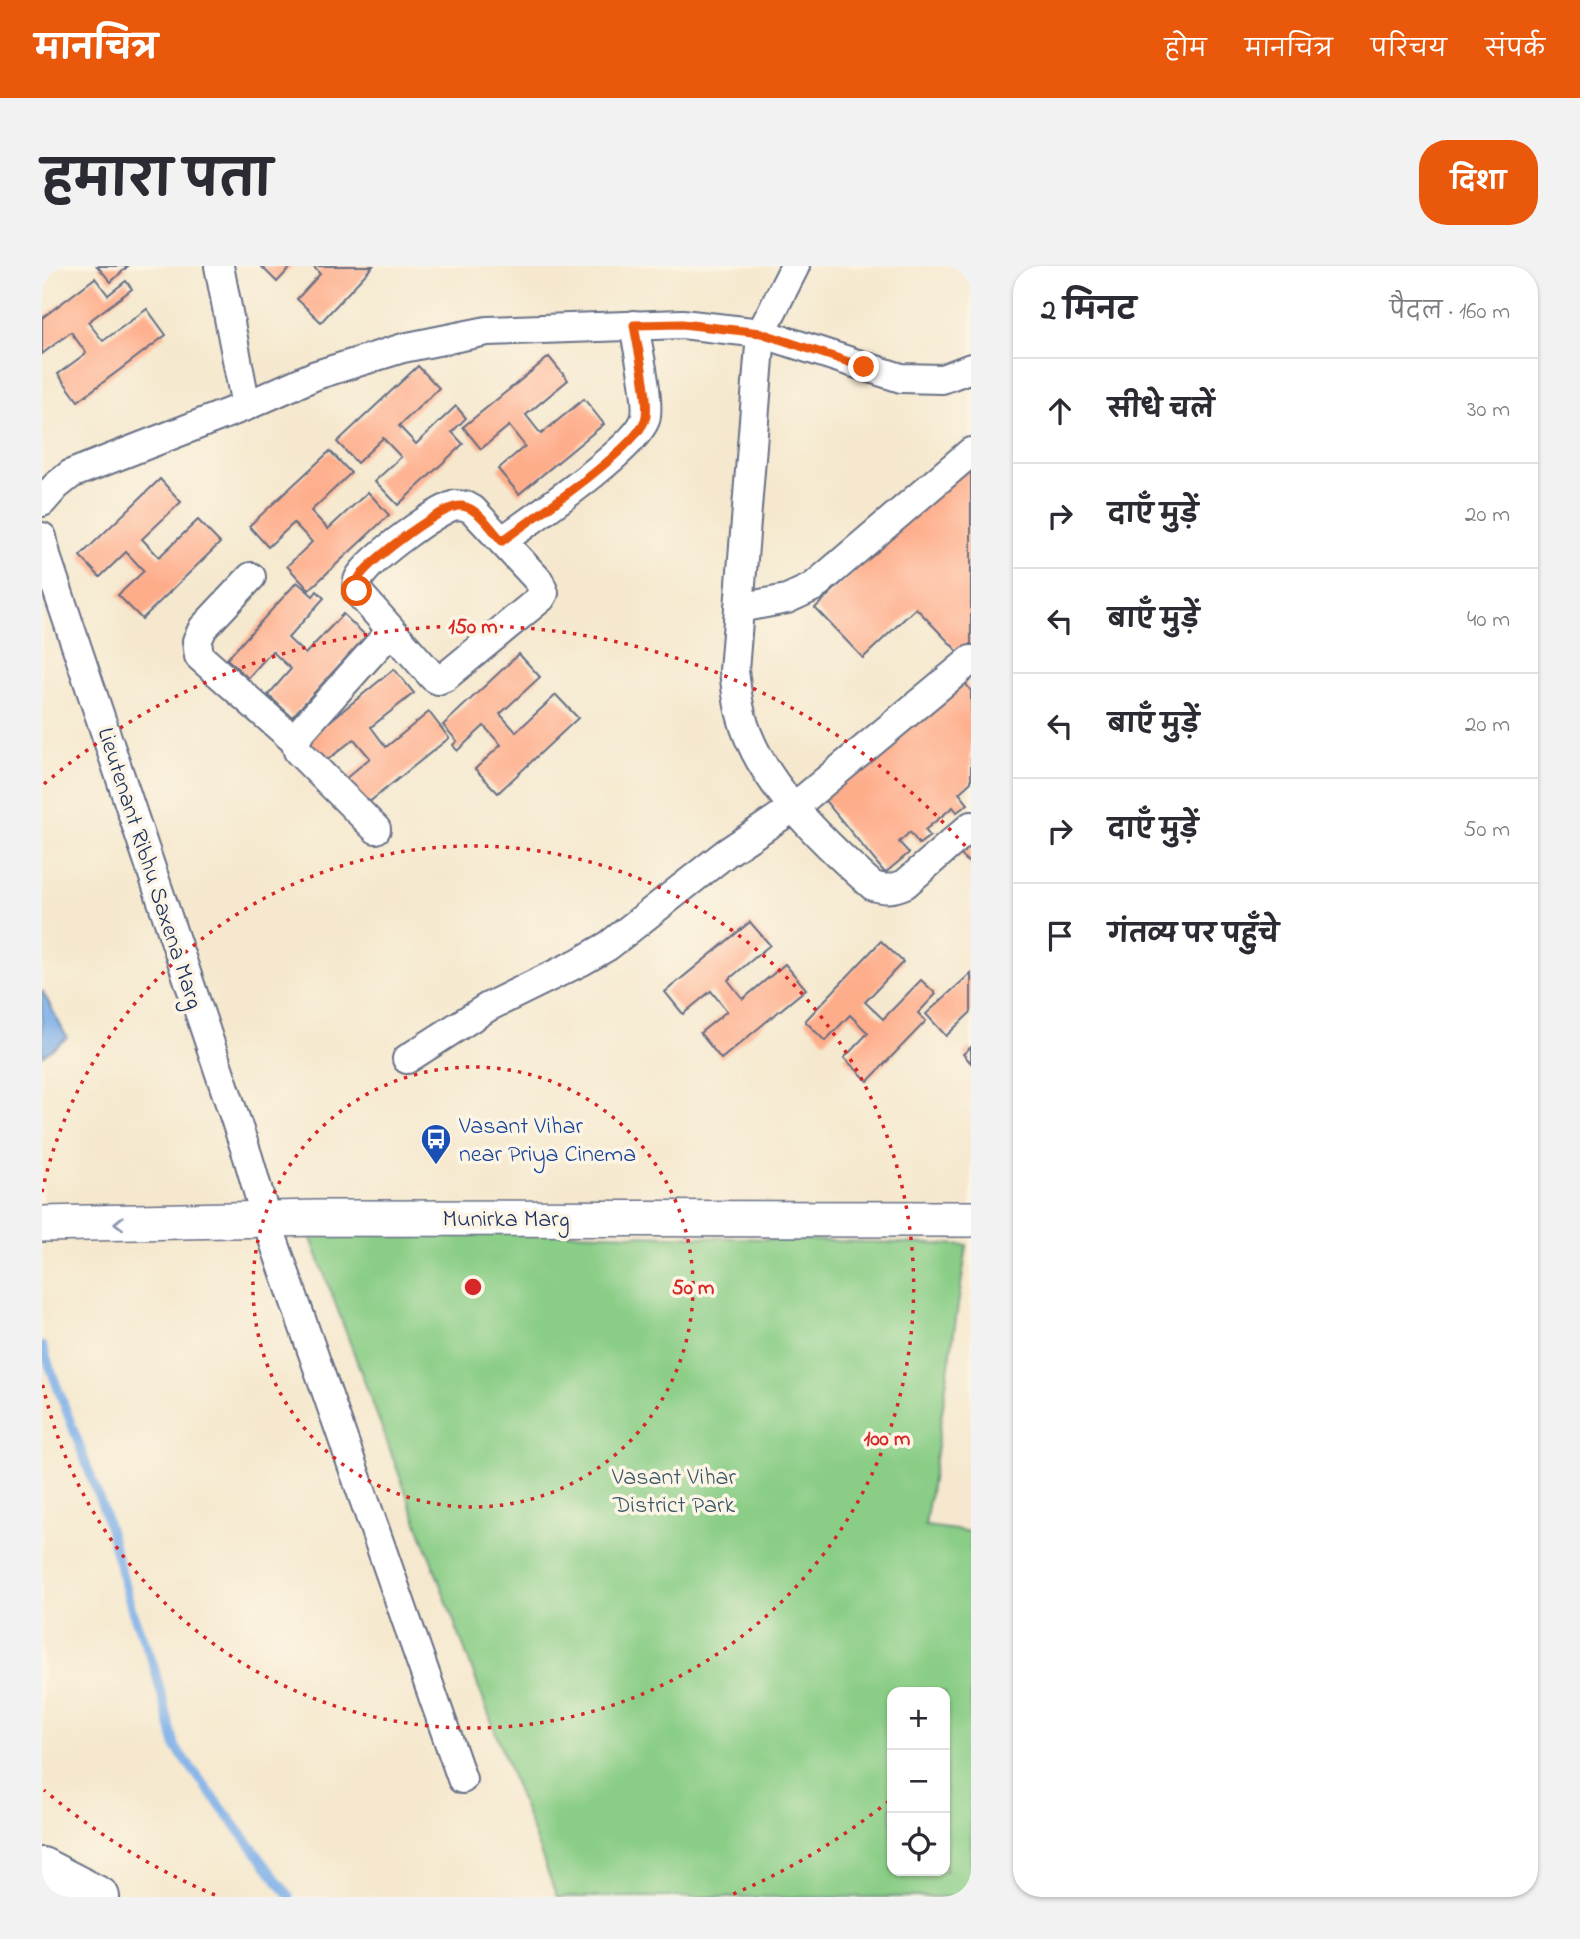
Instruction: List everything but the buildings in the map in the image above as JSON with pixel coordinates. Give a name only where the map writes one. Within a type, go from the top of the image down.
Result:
[{"type":"main road","points":[[42,1867],[100,1897]]},
{"type":"street","points":[[219,266],[246,406]]},
{"type":"street","points":[[795,266],[761,333],[734,671],[741,716],[755,750],[793,808],[873,886],[894,889],[905,884],[971,826]]},
{"type":"street","points":[[42,502],[71,474],[246,406],[316,375],[403,348],[487,331],[682,324],[761,333],[901,378],[942,379],[971,368]]},
{"type":"street","points":[[502,541],[615,455],[645,420],[646,405],[634,325]]},
{"type":"street","points":[[739,608],[787,599],[813,587],[971,452]]},
{"type":"street","points":[[455,505],[473,510],[502,541],[539,581],[544,593],[494,638],[438,680],[357,591],[360,576],[389,548],[444,509],[455,505]]},
{"type":"street","name":"Lieutenant Ribhu Saxena Marg","points":[[42,537],[47,559],[263,1209],[462,1779]]},
{"type":"street","points":[[251,577],[203,628],[197,641],[200,656],[295,741],[298,751],[376,830]]},
{"type":"street","points":[[295,741],[391,631]]},
{"type":"street","points":[[407,1059],[488,1007],[608,946],[717,860],[793,808],[971,660]]},
{"type":"street","name":"Munirka Marg","points":[[42,1200],[263,1209],[971,1219]]},
{"type":"street","name":"Munirka Marg","points":[[42,1224],[263,1209],[753,1200],[971,1204]]},
{"type":"green space","name":"Vasant Vihar District Park","points":[[306,1225],[967,1245],[925,1526],[971,1532],[971,1897],[557,1897]]},
{"type":"water","points":[[42,990],[67,1038],[42,1056]]},
{"type":"waterway","points":[[42,1346],[104,1511],[133,1614],[153,1663],[176,1748],[290,1897]]},
{"type":"place","name":"Vasant Vihar near Priya Cinema","points":[[436,1166]]},
{"type":"route","points":[[357,591],[360,576],[389,548],[444,509],[455,505],[466,506],[502,541],[615,455],[645,420],[646,405],[634,325],[682,324],[761,333],[864,367]]}]
